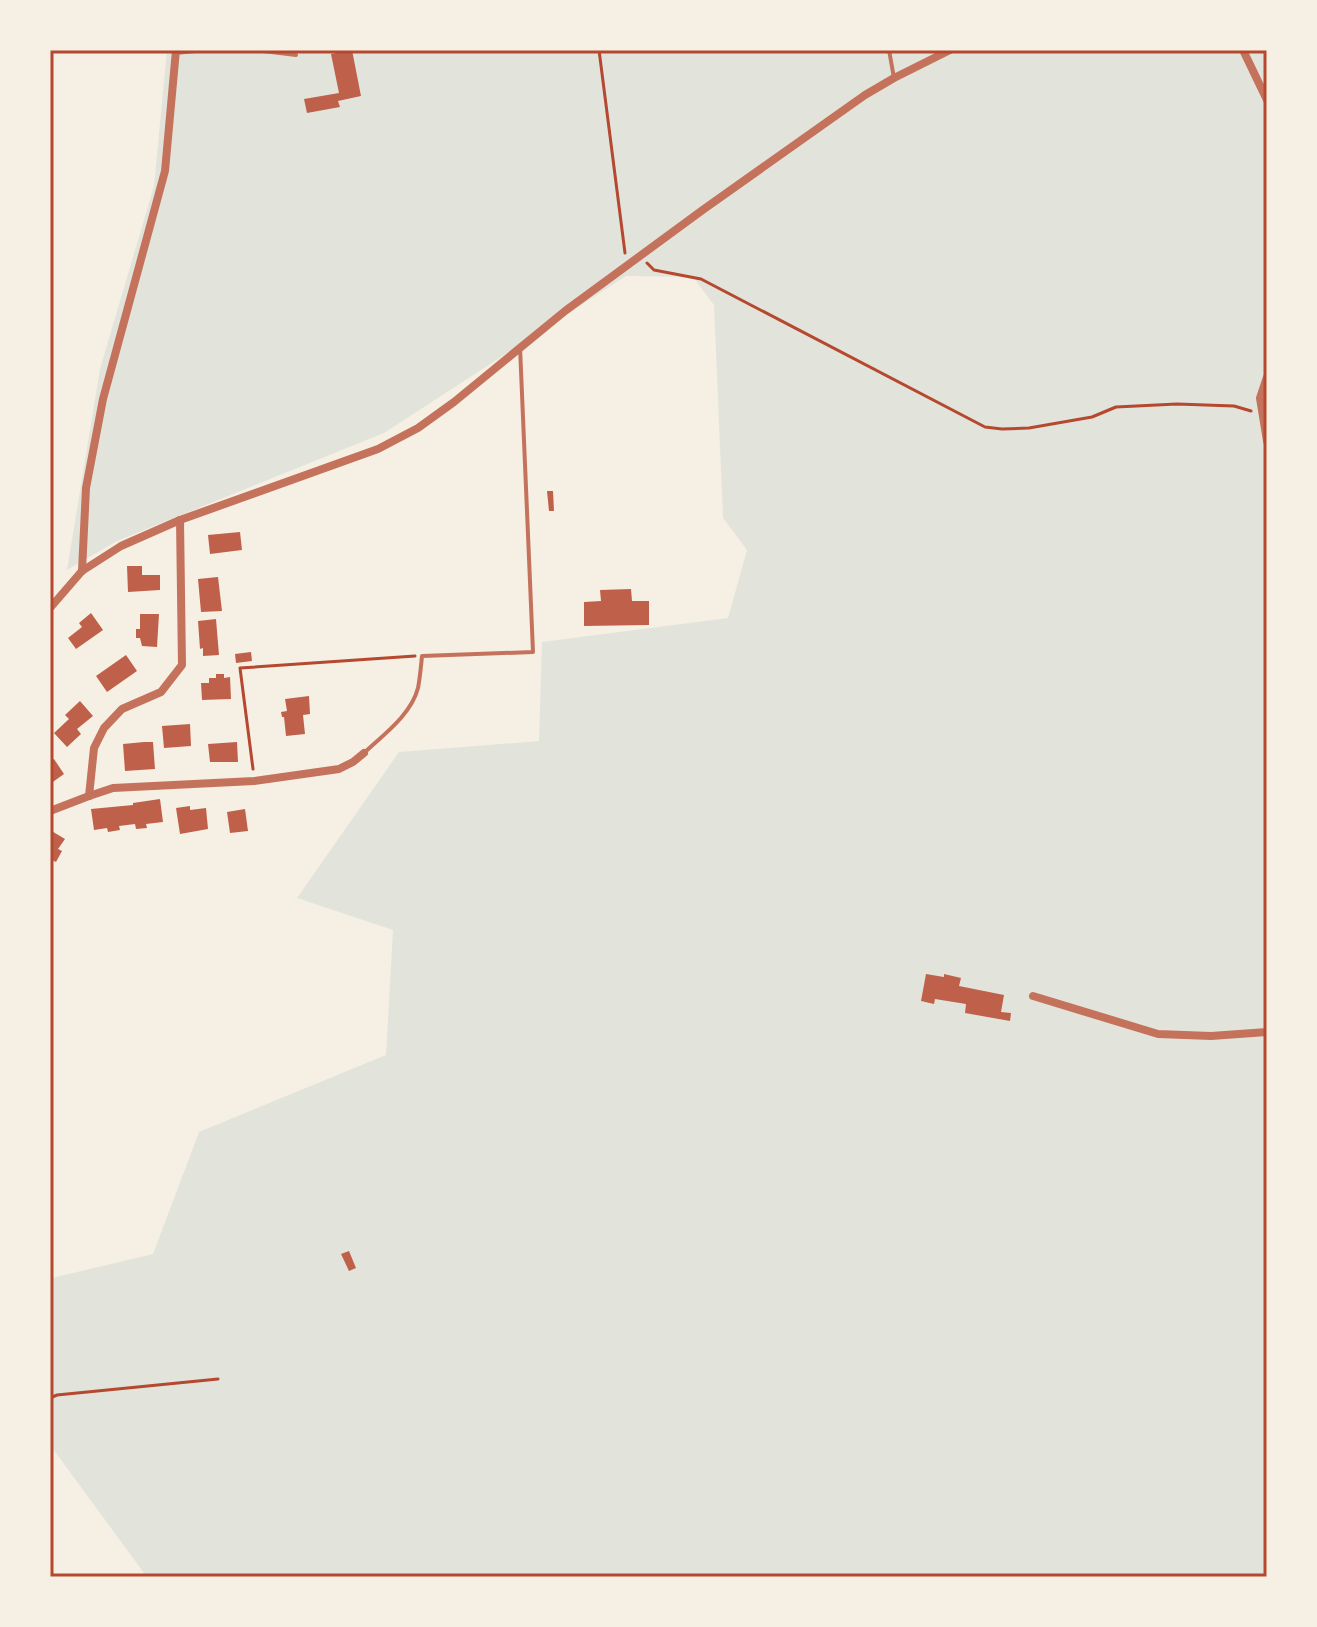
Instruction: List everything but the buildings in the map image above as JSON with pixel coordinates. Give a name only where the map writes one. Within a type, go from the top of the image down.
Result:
[{"type":"street","points":[[50,608],[82,571],[121,546],[180,520],[378,449],[418,428],[626,265],[865,95],[950,50]]},
{"type":"street","points":[[1243,50],[1267,100]]},
{"type":"street","points":[[82,571],[86,488],[103,399],[165,171],[176,51]]},
{"type":"street","points":[[1267,377],[1260,398],[1267,441]]},
{"type":"street","points":[[89,796],[94,748],[104,728],[122,709],[161,692],[182,665],[180,520]]},
{"type":"street","points":[[50,811],[113,788],[254,781],[339,769],[364,753]]},
{"type":"street","points":[[1033,996],[1158,1034],[1211,1036],[1267,1032]]},
{"type":"lane","points":[[176,51],[204,50]]},
{"type":"lane","points":[[255,50],[296,55]]},
{"type":"lane","points":[[889,50],[894,78]]},
{"type":"lane","points":[[364,753],[411,705],[418,689],[422,656],[533,652],[520,347]]},
{"type":"path","points":[[599,50],[626,265]]},
{"type":"path","points":[[640,256],[654,270],[701,279],[985,427],[1029,428],[1092,417],[1116,407],[1177,404],[1234,406],[1265,415]]},
{"type":"path","points":[[254,781],[240,668],[422,656]]},
{"type":"path","points":[[50,1398],[218,1379]]},
{"type":"shaded area","points":[[167,50],[1267,50],[1267,1577],[147,1577],[50,1445],[52,1278],[153,1254],[199,1132],[386,1055],[393,930],[297,898],[399,752],[539,741],[542,642],[728,618],[747,550],[723,518],[714,305],[693,277],[626,276],[384,433],[117,541],[67,570],[100,369],[154,186]]}]
